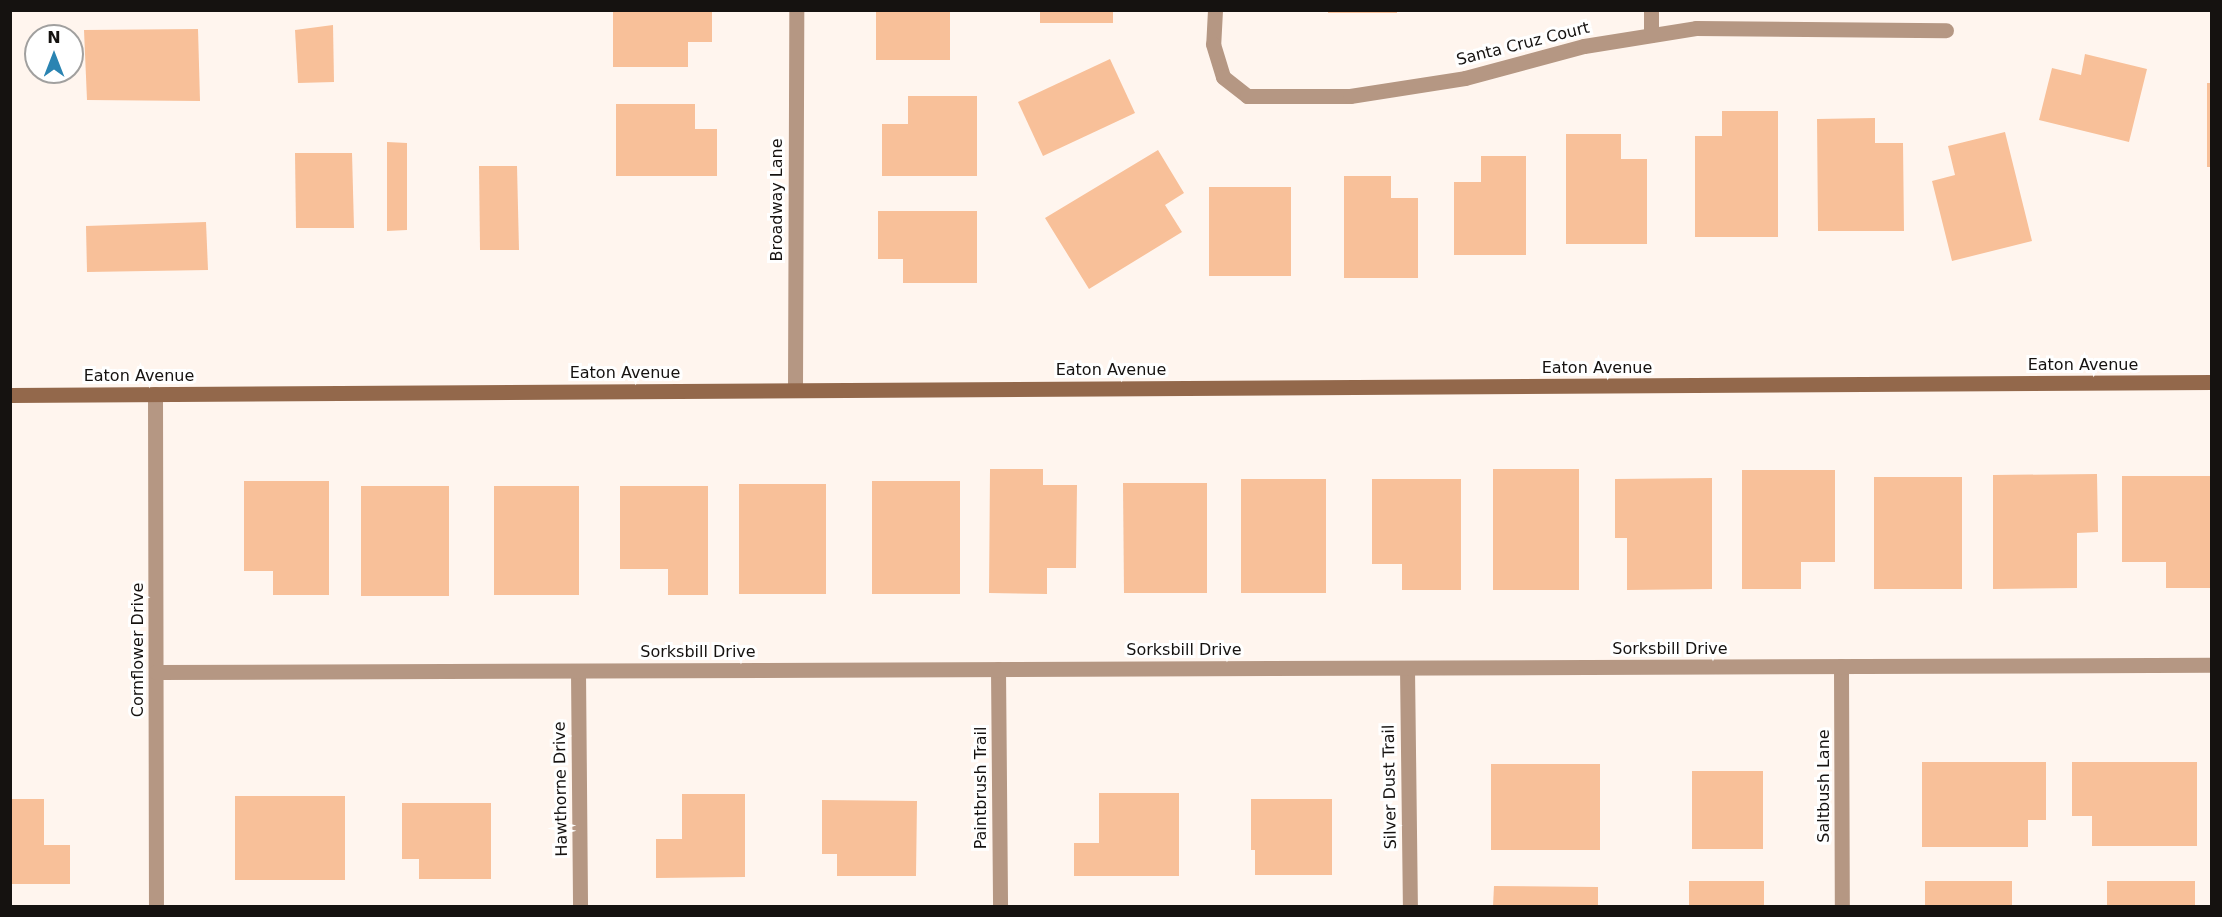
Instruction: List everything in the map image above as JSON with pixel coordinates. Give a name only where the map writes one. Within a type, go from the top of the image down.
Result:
[{"type":"street","name":"Broadway Lane","points":[[795,390],[796,10]]},
{"type":"street","name":"Santa Cruz Court","points":[[1215,10],[1213,44],[1223,77],[1247,96],[1350,96],[1465,78],[1584,46],[1696,28],[1946,30]]},
{"type":"street","points":[[1651,10],[1651,35]]},
{"type":"street","name":"Eaton Avenue","points":[[10,395],[2211,382]]},
{"type":"street","name":"Cornflower Drive","points":[[155,394],[156,906]]},
{"type":"street","name":"Sorksbill Drive","points":[[156,672],[2211,664]]},
{"type":"street","name":"Saltbush Lane","points":[[1841,666],[1842,906]]},
{"type":"street","name":"Silver Dust Trail","points":[[1407,668],[1410,906]]},
{"type":"street","name":"Paintbrush Trail","points":[[998,669],[1000,906]]},
{"type":"street","name":"Hawthorne Drive","points":[[578,671],[580,906]]},
{"type":"building","points":[[613,10],[712,10],[712,42],[688,42],[688,67],[613,67]]},
{"type":"building","points":[[876,10],[950,10],[950,60],[876,60]]},
{"type":"building","points":[[1040,10],[1113,10],[1113,23],[1040,23]]},
{"type":"building","points":[[1328,10],[1397,10],[1397,13],[1328,13]]},
{"type":"building","points":[[333,25],[334,82],[298,83],[295,30]]},
{"type":"building","points":[[198,29],[200,101],[87,100],[84,30]]},
{"type":"building","points":[[2085,54],[2147,69],[2129,142],[2039,120],[2052,68],[2081,75]]},
{"type":"building","points":[[1110,59],[1135,113],[1043,156],[1018,102]]},
{"type":"building","points":[[2207,83],[2212,83],[2212,167],[2207,167]]},
{"type":"building","points":[[908,96],[977,96],[977,176],[882,176],[882,124],[908,124]]},
{"type":"building","points":[[616,104],[695,104],[695,129],[717,129],[717,176],[616,176]]},
{"type":"building","points":[[1722,111],[1778,111],[1778,237],[1695,237],[1695,136],[1722,136]]},
{"type":"building","points":[[1875,118],[1875,143],[1903,143],[1904,231],[1818,231],[1817,119]]},
{"type":"building","points":[[2005,132],[2032,241],[1952,261],[1932,181],[1955,175],[1948,146]]},
{"type":"building","points":[[1566,134],[1621,134],[1621,159],[1647,159],[1647,244],[1566,244]]},
{"type":"building","points":[[387,142],[407,143],[407,230],[387,231]]},
{"type":"building","points":[[1158,150],[1184,193],[1165,205],[1182,232],[1089,289],[1045,218]]},
{"type":"building","points":[[295,153],[352,153],[354,228],[296,228]]},
{"type":"building","points":[[1481,156],[1526,156],[1526,255],[1454,255],[1454,182],[1481,182]]},
{"type":"building","points":[[479,166],[517,166],[519,250],[480,250]]},
{"type":"building","points":[[1344,176],[1391,176],[1391,198],[1418,198],[1418,278],[1344,278]]},
{"type":"building","points":[[1209,187],[1291,187],[1291,276],[1209,276]]},
{"type":"building","points":[[878,211],[977,211],[977,283],[903,283],[903,259],[878,259]]},
{"type":"building","points":[[206,222],[208,270],[87,272],[86,226]]},
{"type":"building","points":[[990,469],[1043,469],[1043,485],[1077,485],[1076,568],[1047,568],[1047,594],[989,593]]},
{"type":"building","points":[[1493,469],[1579,469],[1579,590],[1493,590]]},
{"type":"building","points":[[1742,470],[1835,470],[1835,562],[1801,562],[1801,589],[1742,589]]},
{"type":"building","points":[[2097,474],[2098,532],[2077,533],[2077,588],[1993,589],[1993,475]]},
{"type":"building","points":[[2122,476],[2212,476],[2212,588],[2166,588],[2166,562],[2122,562]]},
{"type":"building","points":[[1874,477],[1962,477],[1962,589],[1874,589]]},
{"type":"building","points":[[1712,478],[1712,589],[1627,590],[1627,538],[1615,538],[1615,479]]},
{"type":"building","points":[[1241,479],[1326,479],[1326,593],[1241,593]]},
{"type":"building","points":[[1372,479],[1461,479],[1461,590],[1402,590],[1402,564],[1372,564]]},
{"type":"building","points":[[244,481],[329,481],[329,595],[273,595],[273,571],[244,571]]},
{"type":"building","points":[[872,481],[960,481],[960,594],[872,594]]},
{"type":"building","points":[[1123,483],[1207,483],[1207,593],[1124,593]]},
{"type":"building","points":[[739,484],[826,484],[826,594],[739,594]]},
{"type":"building","points":[[361,486],[449,486],[449,596],[361,596]]},
{"type":"building","points":[[494,486],[579,486],[579,595],[494,595]]},
{"type":"building","points":[[620,486],[708,486],[708,595],[668,595],[668,569],[620,569]]},
{"type":"building","points":[[1922,762],[2046,762],[2046,820],[2028,820],[2028,847],[1922,847]]},
{"type":"building","points":[[2072,762],[2197,762],[2197,846],[2092,846],[2092,816],[2072,816]]},
{"type":"building","points":[[1491,764],[1600,764],[1600,850],[1491,850]]},
{"type":"building","points":[[1692,771],[1763,771],[1763,849],[1692,849]]},
{"type":"building","points":[[1099,793],[1179,793],[1179,876],[1074,876],[1074,843],[1099,843]]},
{"type":"building","points":[[682,794],[745,794],[745,877],[656,878],[656,839],[682,839]]},
{"type":"building","points":[[235,796],[345,796],[345,880],[235,880]]},
{"type":"building","points":[[10,799],[44,799],[44,845],[70,845],[70,884],[10,884]]},
{"type":"building","points":[[1251,799],[1332,799],[1332,875],[1255,875],[1255,850],[1251,850]]},
{"type":"building","points":[[822,800],[917,801],[916,876],[837,876],[837,854],[822,854]]},
{"type":"building","points":[[402,803],[491,803],[491,879],[419,879],[419,859],[402,859]]},
{"type":"building","points":[[1689,881],[1764,881],[1764,906],[1689,906]]},
{"type":"building","points":[[1925,881],[2012,881],[2012,906],[1925,906]]},
{"type":"building","points":[[2107,881],[2195,881],[2195,906],[2107,906]]},
{"type":"building","points":[[1494,886],[1598,887],[1598,906],[1493,906]]}]
